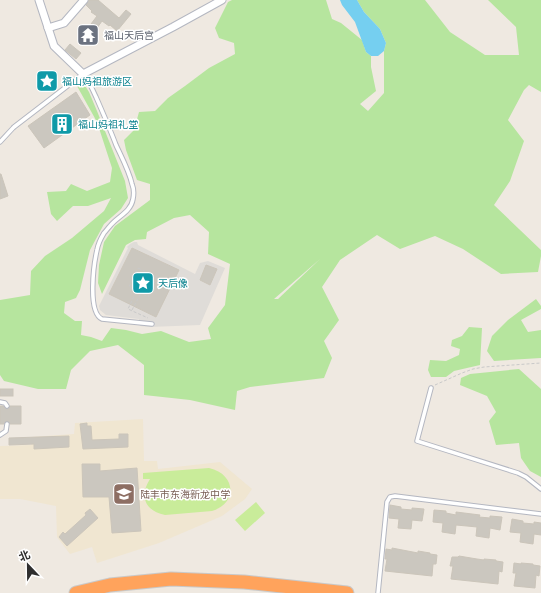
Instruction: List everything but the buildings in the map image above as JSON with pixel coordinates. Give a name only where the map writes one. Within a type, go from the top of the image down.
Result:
[{"type":"highway","points":[[76,593],[110,585],[171,579],[244,582],[347,593]]},
{"type":"street","points":[[39,0],[54,46],[83,74],[173,28],[222,0]]},
{"type":"street","points":[[48,28],[64,23],[84,0]]},
{"type":"lane","points":[[0,142],[13,127],[83,74],[88,80],[130,178],[134,194],[133,202],[130,207],[109,226],[97,248],[93,274],[94,306],[99,318],[102,319],[151,324]]},
{"type":"lane","points":[[431,388],[417,440],[518,472],[541,489]]},
{"type":"lane","points":[[0,402],[4,402],[7,406]]},
{"type":"lane","points":[[0,435],[6,431],[7,424]]},
{"type":"lane","points":[[378,593],[387,502],[390,497],[395,496],[541,514]]},
{"type":"path","points":[[138,268],[157,277],[148,297],[137,291],[129,288],[138,268]]},
{"type":"path","points":[[137,291],[128,309],[150,319],[151,324]]},
{"type":"path","points":[[132,311],[141,293]]},
{"type":"path","points":[[431,388],[473,369],[541,363]]},
{"type":"shaded area","points":[[137,242],[138,245],[195,274],[200,263],[208,261],[225,268],[200,325],[140,326],[139,319],[106,315],[100,310],[99,306],[128,248],[127,247],[130,244]],"holes":[[[132,248],[179,270],[156,317],[109,294]],[[206,265],[217,269],[210,285],[200,280]]]},
{"type":"shaded area","name":"陆丰市东海新龙中学","points":[[143,419],[144,461],[157,461],[158,469],[220,462],[252,489],[245,499],[222,516],[159,543],[97,563],[92,547],[70,554],[57,537],[56,506],[20,499],[0,499],[0,446],[31,445],[31,437],[74,434],[75,423]]},
{"type":"green space","points":[[232,0],[326,0],[332,19],[341,23],[362,40],[366,52],[371,56],[371,67],[376,91],[360,104],[368,111],[384,93],[384,51],[386,43],[380,29],[364,12],[357,0],[425,0],[450,32],[485,55],[519,55],[516,27],[488,0],[541,0],[541,92],[529,85],[524,90],[508,120],[524,141],[510,181],[494,205],[541,250],[538,272],[501,274],[463,249],[435,236],[400,249],[377,235],[340,260],[322,287],[339,320],[324,341],[332,358],[324,378],[250,387],[237,391],[235,410],[190,400],[144,395],[144,365],[118,345],[90,351],[71,370],[66,389],[38,389],[4,381],[0,375],[0,300],[30,295],[31,271],[45,256],[72,238],[104,211],[111,198],[88,206],[73,206],[57,221],[51,214],[47,192],[66,191],[71,184],[87,191],[110,182],[112,168],[97,122],[77,86],[82,81],[89,92],[125,181],[128,198],[121,209],[104,224],[90,250],[80,290],[76,298],[65,302],[64,313],[75,321],[82,321],[81,335],[102,341],[111,328],[142,334],[161,331],[189,342],[211,339],[208,328],[225,305],[230,264],[208,254],[209,232],[190,215],[174,218],[147,232],[146,239],[135,240],[126,245],[102,294],[98,283],[99,265],[104,242],[115,226],[150,200],[150,184],[137,180],[124,140],[134,130],[139,112],[155,111],[168,98],[209,68],[235,54],[234,43],[219,38],[215,28],[228,2]],"holes":[[[320,259],[278,299],[274,299]]]},
{"type":"green space","points":[[536,299],[541,306],[541,309],[521,320],[528,332],[541,330],[541,358],[494,361],[487,351],[492,336],[508,320]]},
{"type":"green space","points":[[469,327],[482,328],[480,365],[454,371],[446,377],[431,377],[428,370],[430,360],[446,361],[459,355],[460,349],[451,346],[452,340],[462,336]]},
{"type":"green space","points":[[519,369],[541,389],[541,477],[530,471],[521,458],[519,443],[496,445],[489,421],[496,412],[487,396],[460,385],[461,378],[470,374]]},
{"type":"green space","points":[[209,468],[218,471],[225,476],[229,482],[230,495],[226,502],[220,507],[212,511],[165,515],[153,510],[146,502],[145,491],[150,479],[143,479],[143,473]]},
{"type":"green space","points":[[256,502],[265,513],[245,531],[235,520]]},
{"type":"water","points":[[340,0],[357,0],[364,12],[380,29],[386,43],[384,51],[378,56],[371,56],[366,52],[355,22]]},
{"type":"place","name":"福山天后宫","points":[[88,35]]},
{"type":"place","name":"福山妈祖旅游区","points":[[47,81]]},
{"type":"place","name":"福山妈祖礼堂","points":[[62,124]]},
{"type":"place","name":"天后像","points":[[143,283]]},
{"type":"place","name":"陆丰市东海新龙中学","points":[[124,494]]}]
